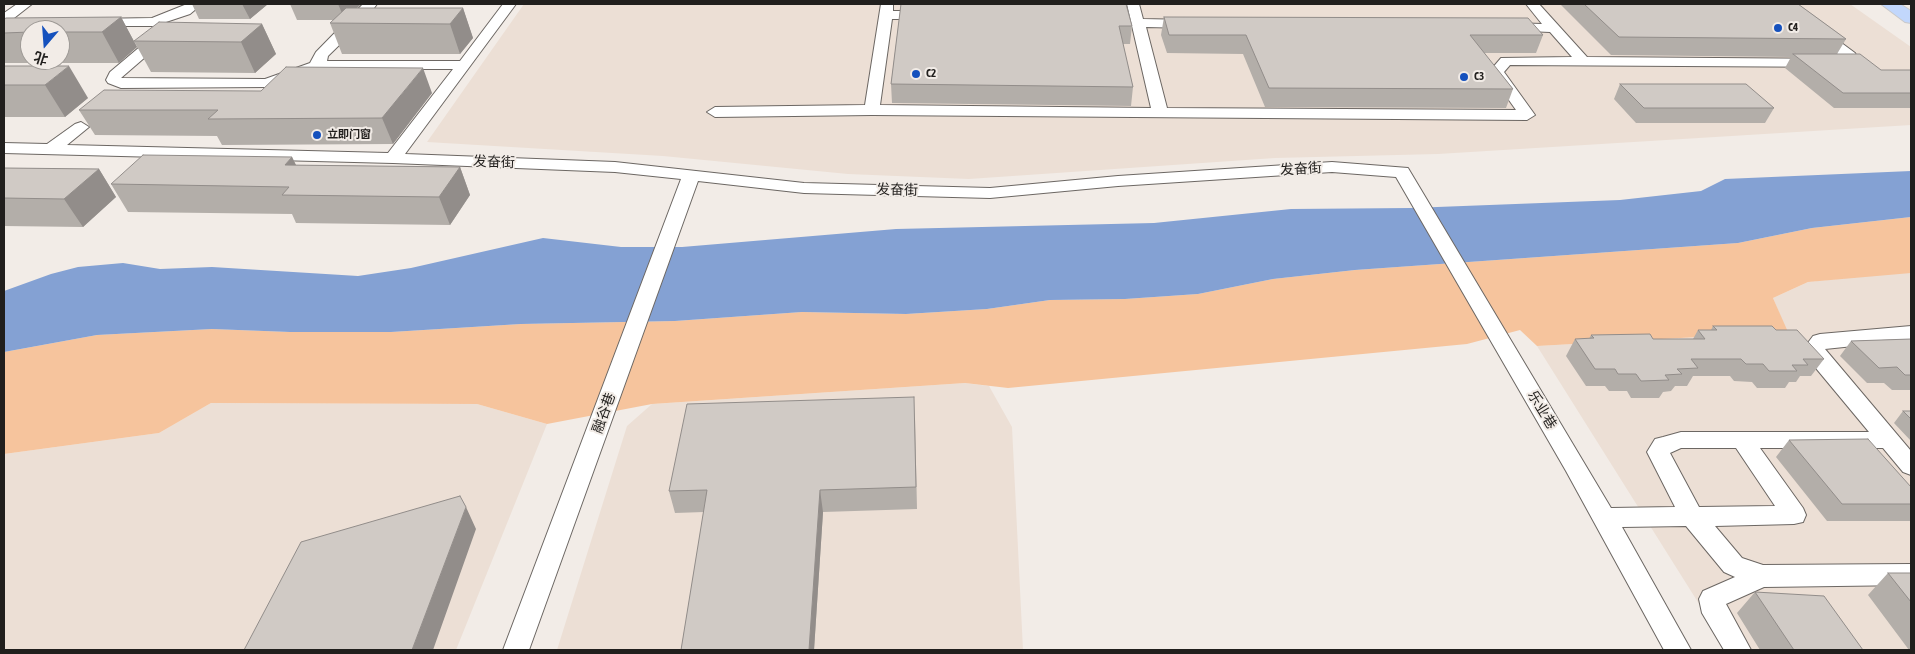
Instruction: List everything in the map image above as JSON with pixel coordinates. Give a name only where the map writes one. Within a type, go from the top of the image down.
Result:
[{"type":"main road","points":[[1889,4],[1911,18]]},
{"type":"street","points":[[81,22],[152,22],[185,11],[195,4]]},
{"type":"street","points":[[315,67],[321,59],[321,55],[361,16],[370,4]]},
{"type":"street","points":[[393,158],[510,4]]},
{"type":"street","points":[[1532,4],[1582,60]]},
{"type":"street","points":[[715,112],[872,110],[1527,114],[1496,72],[1500,65],[1506,61],[1853,63],[1850,56],[1780,4]]},
{"type":"street","points":[[4,19],[14,5]]},
{"type":"street","points":[[872,110],[886,10],[943,16]]},
{"type":"street","points":[[1160,112],[1133,15],[1202,24]]},
{"type":"street","points":[[152,22],[167,27],[168,30],[115,75],[114,82],[121,84],[267,82],[315,67],[465,65]]},
{"type":"street","points":[[1494,27],[1553,28]]},
{"type":"street","points":[[51,149],[80,127]]},
{"type":"street","name":"发奋街","points":[[4,148],[393,158],[615,167],[804,188],[990,193],[1118,181],[1332,167],[1406,179]]},
{"type":"street","name":"融谷巷","points":[[516,650],[691,176]]},
{"type":"street","name":"乐业巷","points":[[1406,179],[1478,298],[1678,650]]},
{"type":"street","points":[[1911,333],[1820,341],[1814,348],[1817,356],[1911,466]]},
{"type":"street","points":[[1890,440],[1681,440],[1663,445],[1658,452],[1692,516],[1733,565],[1762,576],[1911,575]]},
{"type":"street","points":[[1604,518],[1794,515],[1743,441]]},
{"type":"street","points":[[1738,650],[1715,613],[1712,599],[1762,576]]},
{"type":"shaded area","points":[[524,4],[1850,4],[1911,47],[1911,125],[1438,154],[1275,158],[969,179],[848,174],[663,156],[427,142]]},
{"type":"shaded area","points":[[1911,217],[1911,273],[1808,282],[1773,298],[1788,332],[1537,346],[1520,330],[1467,344],[1008,388],[965,383],[652,404],[547,424],[477,404],[211,403],[159,433],[4,454],[4,352],[97,335],[212,329],[290,332],[391,332],[521,324],[675,321],[802,312],[906,314],[987,309],[1050,300],[1125,299],[1198,294],[1273,279],[1355,270],[1738,243],[1812,228]]},
{"type":"shaded area","points":[[1902,272],[1911,273],[1911,650],[1728,650],[1537,346],[1787,332],[1773,298],[1808,282]]},
{"type":"shaded area","points":[[965,383],[989,386],[1012,427],[1023,650],[557,650],[627,426],[652,404]]},
{"type":"shaded area","points":[[211,403],[477,404],[547,424],[456,650],[4,650],[4,454],[159,433]]},
{"type":"water","points":[[1911,171],[1911,217],[1812,228],[1738,243],[1355,270],[1273,279],[1198,294],[1125,299],[1050,300],[987,309],[906,314],[802,312],[675,321],[521,324],[391,332],[290,332],[212,329],[97,335],[4,352],[4,291],[51,274],[78,267],[123,263],[160,269],[212,267],[358,276],[411,268],[543,238],[621,247],[682,247],[896,229],[1154,223],[1291,209],[1411,208],[1620,200],[1701,191],[1725,179]]},
{"type":"building","points":[[901,4],[1126,4],[1132,26],[1119,26],[1133,87],[891,84]]},
{"type":"building","points":[[1584,4],[1798,4],[1846,39],[1619,37]]},
{"type":"building","points":[[346,8],[463,8],[450,24],[330,23]]},
{"type":"building","points":[[121,17],[102,32],[70,32],[70,20],[20,20],[20,32],[4,33],[4,19]]},
{"type":"building","points":[[1164,17],[1528,18],[1543,35],[1470,35],[1513,89],[1269,88],[1246,35],[1169,35]]},
{"type":"building","points":[[159,22],[262,24],[241,42],[134,41]]},
{"type":"building","points":[[1793,54],[1860,54],[1881,70],[1911,70],[1911,93],[1843,93]]},
{"type":"building","points":[[4,66],[20,66],[20,70],[64,70],[45,85],[4,85]]},
{"type":"building","points":[[286,67],[423,68],[382,118],[208,119],[218,110],[79,110],[104,90],[261,91]]},
{"type":"building","points":[[1620,84],[1746,84],[1774,108],[1644,108]]},
{"type":"building","points":[[143,155],[292,157],[285,165],[460,167],[439,197],[282,195],[289,187],[111,184]]},
{"type":"building","points":[[4,168],[99,169],[64,199],[4,198]]},
{"type":"building","points":[[1713,326],[1772,326],[1776,330],[1797,330],[1824,359],[1803,359],[1808,365],[1792,365],[1797,371],[1769,371],[1763,364],[1746,364],[1741,359],[1691,359],[1698,368],[1677,369],[1682,374],[1665,375],[1669,380],[1641,381],[1636,374],[1618,374],[1615,369],[1595,369],[1575,339],[1594,338],[1591,335],[1650,334],[1653,339],[1705,339],[1698,330],[1717,330]]},
{"type":"building","points":[[1911,339],[1911,375],[1905,375],[1897,367],[1879,368],[1851,341]]},
{"type":"building","points":[[914,397],[916,487],[820,490],[809,650],[681,650],[707,490],[669,491],[687,404]]},
{"type":"building","points":[[1903,411],[1911,411],[1911,419]]},
{"type":"building","points":[[1868,439],[1911,487],[1911,504],[1842,504],[1789,440]]},
{"type":"building","points":[[460,496],[466,507],[412,650],[244,650],[301,542]]},
{"type":"building","points":[[1888,573],[1911,573],[1911,602]]},
{"type":"building","points":[[1755,592],[1824,596],[1863,650],[1794,650]]},
{"type":"place","name":"C4","points":[[1778,28]]},
{"type":"place","name":"C2","points":[[916,74]]},
{"type":"place","name":"C3","points":[[1464,77]]},
{"type":"place","name":"立即门窗","points":[[317,135]]}]
